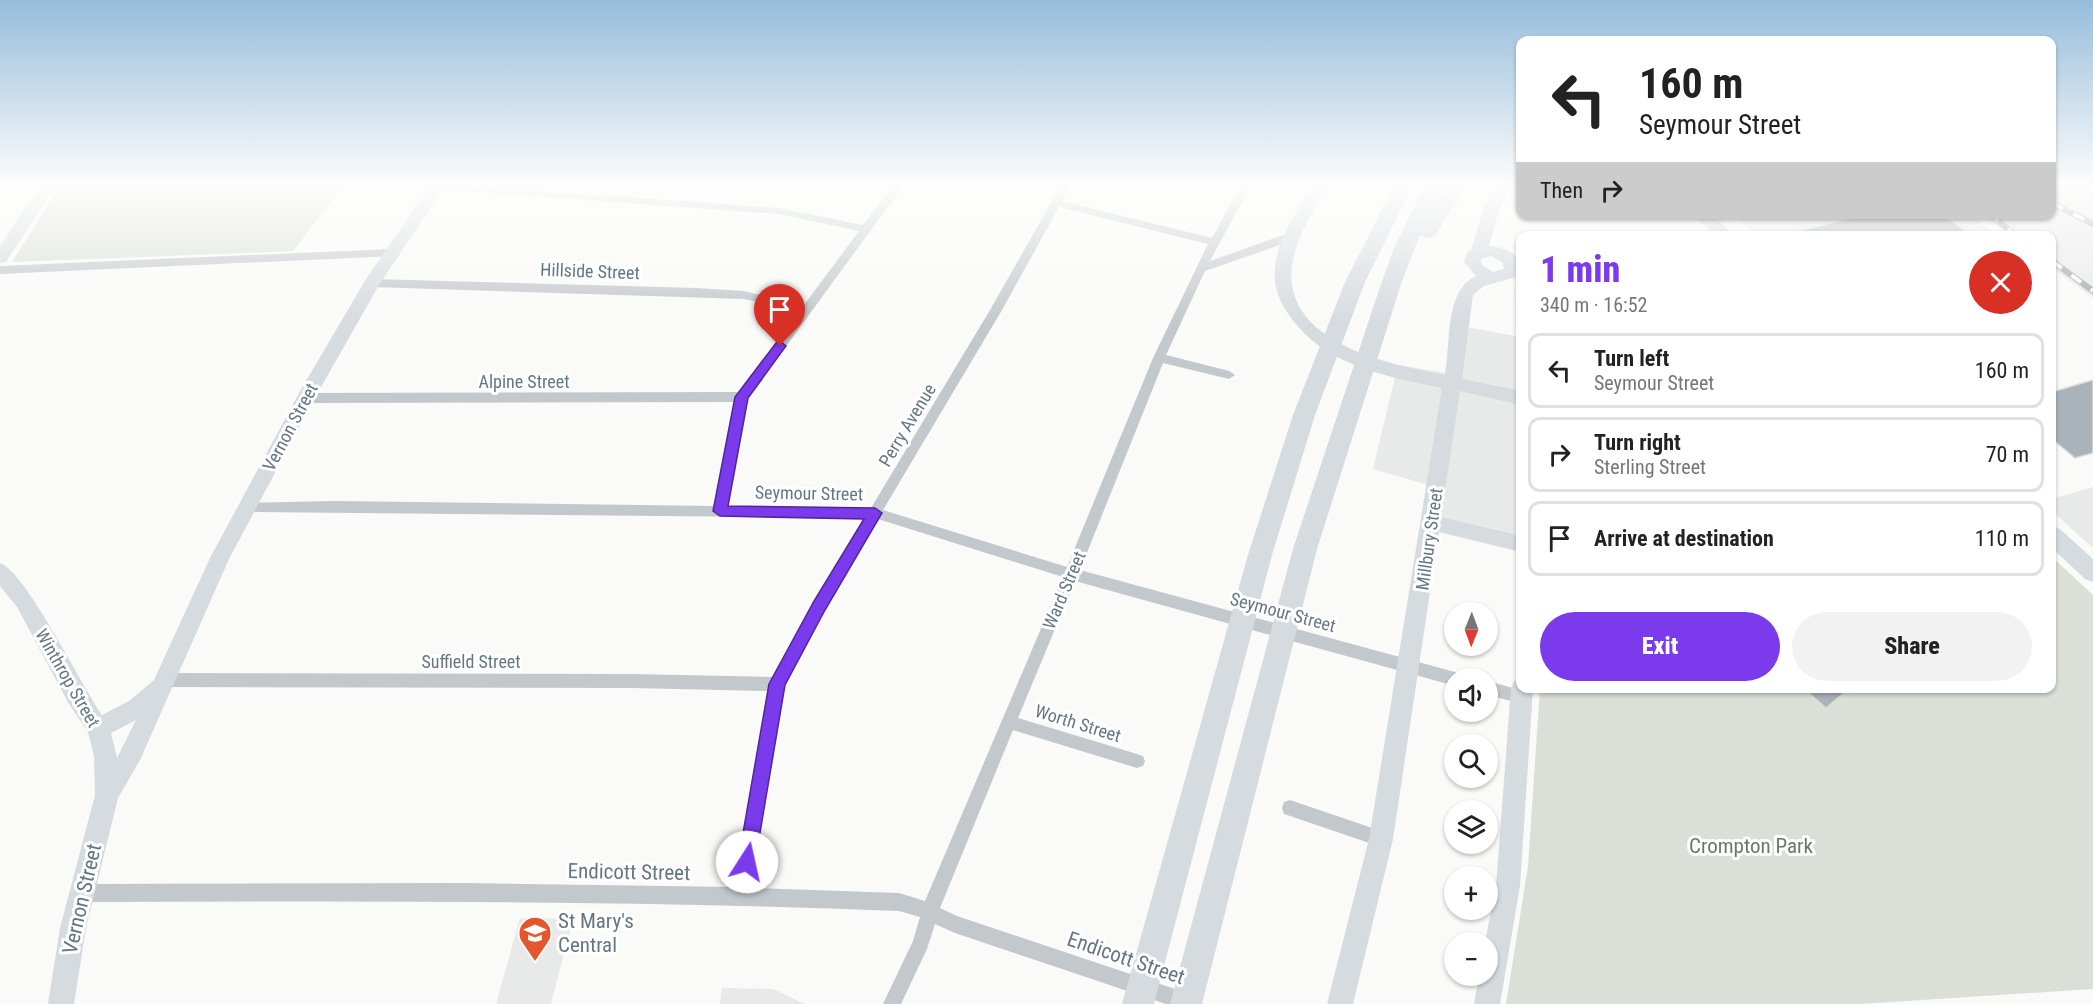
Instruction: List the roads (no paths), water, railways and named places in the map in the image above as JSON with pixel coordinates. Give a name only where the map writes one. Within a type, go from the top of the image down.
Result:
[{"type":"highway","points":[[1138,1004],[1288,464],[1336,326],[1380,232]]},
{"type":"highway","points":[[1191,995],[1287,614],[1319,502],[1401,257],[1413,232]]},
{"type":"highway","points":[[1374,339],[1429,232]]},
{"type":"main road","points":[[0,258],[17,232]]},
{"type":"main road","name":"Vernon Street","points":[[61,1004],[82,893],[107,795],[132,753],[205,590],[247,508],[306,398],[372,283],[405,232]]},
{"type":"main road","points":[[1295,232],[1284,262],[1284,289],[1296,314],[1333,348],[1361,361],[1516,397]]},
{"type":"main road","points":[[1479,252],[1491,251],[1508,258],[1507,273],[1482,274],[1473,265],[1472,258],[1479,252],[1485,232]]},
{"type":"main road","points":[[1492,232],[1500,253]]},
{"type":"main road","name":"Millbury Street","points":[[1340,1004],[1381,839],[1465,291],[1478,281],[1507,273]]},
{"type":"main road","points":[[1431,522],[1516,543]]},
{"type":"main road","points":[[2056,539],[2093,573]]},
{"type":"main road","name":"Winthrop Street","points":[[0,571],[24,601],[77,697],[98,728],[105,756],[107,795]]},
{"type":"main road","points":[[98,728],[137,708],[164,680]]},
{"type":"main road","points":[[1487,1004],[1508,886],[1522,693]]},
{"type":"street","points":[[720,511],[742,397],[862,232]]},
{"type":"street","name":"Perry Avenue","points":[[741,896],[777,684],[819,606],[996,310],[1040,232]]},
{"type":"street","points":[[1174,232],[1215,242]]},
{"type":"street","name":"Ward Street","points":[[892,1004],[921,943],[929,911],[1159,358],[1200,269],[1221,232]]},
{"type":"street","points":[[1200,269],[1293,236]]},
{"type":"street","points":[[0,270],[391,253]]},
{"type":"street","name":"Hillside Street","points":[[372,283],[744,294],[806,309]]},
{"type":"street","points":[[1159,358],[1229,375]]},
{"type":"street","name":"Alpine Street","points":[[306,398],[731,399],[742,397]]},
{"type":"street","name":"Seymour Street","points":[[247,508],[336,506],[875,513],[1071,574],[1444,676]]},
{"type":"street","name":"Suffield Street","points":[[164,680],[632,681],[777,684]]},
{"type":"street","points":[[1498,689],[1516,692]]},
{"type":"street","name":"Worth Street","points":[[1008,722],[1137,761]]},
{"type":"street","points":[[1290,808],[1381,839]]},
{"type":"street","name":"Endicott Street","points":[[82,893],[441,892],[741,896],[889,901],[914,905],[955,924],[1191,995]]},
{"type":"railway","points":[[2056,264],[2093,291]]},
{"type":"place","name":"St Mary's Central","points":[[535,962]]},
{"type":"park label","name":"Crompton Park","points":[[1751,846]]}]
